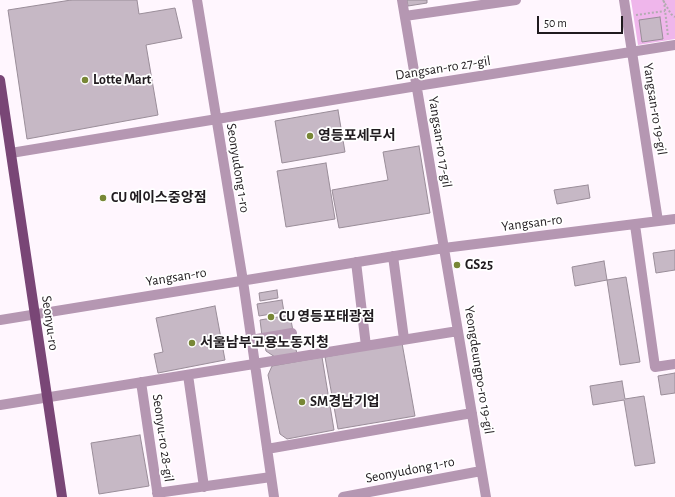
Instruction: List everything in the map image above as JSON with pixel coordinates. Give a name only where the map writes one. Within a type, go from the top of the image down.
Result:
[{"type":"main road","name":"Seonyu-ro","points":[[0,80],[62,497]]},
{"type":"street","name":"Seonyudong 1-ro","points":[[196,0],[243,280],[274,497]]},
{"type":"street","name":"Yangsan-ro 17-gil","points":[[402,0],[444,248]]},
{"type":"street","points":[[405,16],[516,0]]},
{"type":"street","name":"Yangsan-ro 19-gil","points":[[624,0],[658,221]]},
{"type":"street","name":"Dangsan-ro 27-gil","points":[[216,119],[672,46]]},
{"type":"street","points":[[11,154],[216,119]]},
{"type":"street","name":"Yangsan-ro","points":[[0,320],[444,248],[675,219]]},
{"type":"street","points":[[634,225],[655,367],[675,364]]},
{"type":"street","name":"Yeongdeungpo-ro 19-gil","points":[[444,248],[486,497]]},
{"type":"street","points":[[393,256],[404,340]]},
{"type":"street","points":[[356,262],[366,346]]},
{"type":"street","points":[[255,364],[458,331]]},
{"type":"street","points":[[251,340],[292,333]]},
{"type":"street","name":"Seonyu-ro 28-gil","points":[[0,405],[255,364]]},
{"type":"street","points":[[188,375],[204,487]]},
{"type":"street","name":"Seonyu-ro 28-gil","points":[[141,382],[158,495]]},
{"type":"street","points":[[267,449],[472,413]]},
{"type":"street","name":"Seonyudong 1-ro","points":[[343,497],[481,471]]},
{"type":"street","points":[[158,495],[271,477]]},
{"type":"path","points":[[663,1],[672,46]]},
{"type":"path","points":[[663,1],[671,14],[675,17]]},
{"type":"path","points":[[627,16],[665,11]]},
{"type":"shaded area","points":[[631,0],[675,0],[675,39],[638,45]]},
{"type":"building","name":"Lotte Mart","points":[[71,0],[137,0],[139,14],[175,8],[182,38],[146,45],[158,115],[27,139],[8,10]]},
{"type":"building","points":[[407,0],[427,0],[427,3],[408,6]]},
{"type":"building","points":[[660,17],[663,39],[642,42],[639,20]]},
{"type":"building","name":"영등포세무서","points":[[338,110],[345,152],[282,163],[275,121]]},
{"type":"building","points":[[419,146],[430,213],[339,228],[332,190],[388,180],[383,152]]},
{"type":"building","points":[[326,163],[335,219],[286,227],[277,171]]},
{"type":"building","points":[[588,185],[590,198],[557,204],[554,190]]},
{"type":"building","points":[[675,250],[675,270],[656,273],[653,253]]},
{"type":"building","points":[[604,261],[607,280],[575,286],[572,267]]},
{"type":"building","points":[[626,277],[640,362],[620,365],[607,280]]},
{"type":"building","points":[[277,290],[278,298],[260,301],[259,293]]},
{"type":"building","points":[[282,300],[284,312],[259,316],[257,304]]},
{"type":"building","name":"서울남부고용노동지청","points":[[215,306],[225,360],[158,373],[154,354],[163,352],[156,318]]},
{"type":"building","points":[[290,315],[293,331],[262,336],[260,320]]},
{"type":"building","points":[[293,336],[297,354],[275,357],[266,351],[264,341]]},
{"type":"building","points":[[402,343],[415,416],[338,429],[325,357]]},
{"type":"building","name":"SM경남기업","points":[[322,357],[334,430],[287,439],[280,434],[268,375],[272,366]]},
{"type":"building","points":[[675,373],[675,393],[661,395],[658,376]]},
{"type":"building","points":[[622,381],[625,399],[644,396],[655,463],[635,466],[624,400],[593,405],[590,386]]},
{"type":"building","points":[[140,435],[149,486],[99,494],[91,443]]},
{"type":"place","name":"Lotte Mart","points":[[85,80]]},
{"type":"place","name":"영등포세무서","points":[[310,136]]},
{"type":"place","name":"CU 에이스중앙점","points":[[103,198]]},
{"type":"place","name":"GS25","points":[[457,265]]},
{"type":"place","name":"CU 영등포태광점","points":[[271,317]]},
{"type":"place","name":"서울남부고용노동지청","points":[[192,343]]},
{"type":"place","name":"SM경남기업","points":[[302,402]]}]
